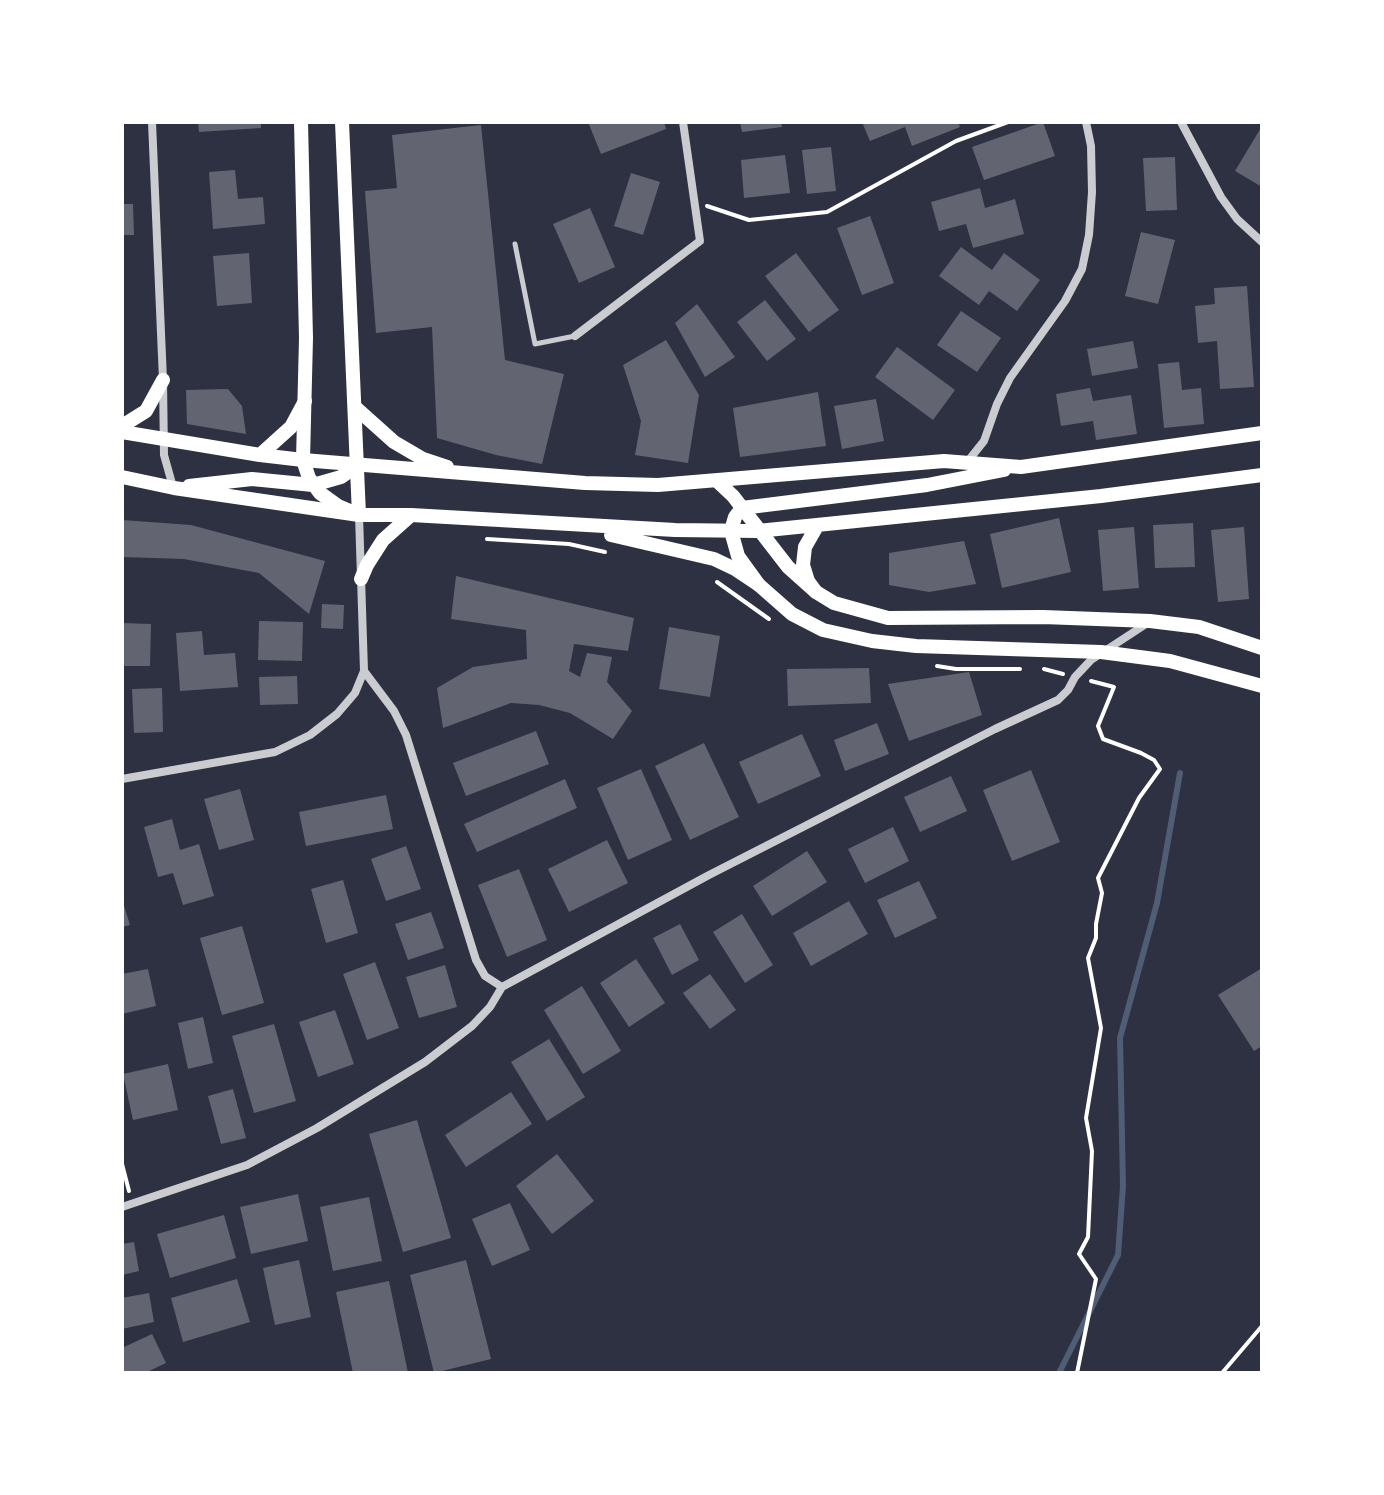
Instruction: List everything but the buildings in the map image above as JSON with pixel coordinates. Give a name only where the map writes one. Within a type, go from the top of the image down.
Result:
[{"type":"main road","points":[[301,122],[306,338],[303,460],[313,485],[329,500],[359,515]]},
{"type":"main road","points":[[342,122],[359,515]]},
{"type":"main road","points":[[122,429],[146,411],[163,380]]},
{"type":"main road","points":[[260,455],[291,427],[305,401]]},
{"type":"main road","points":[[356,408],[382,433],[406,450],[470,475]]},
{"type":"main road","points":[[122,429],[163,440],[260,455],[585,483],[658,485],[944,461],[1021,467]]},
{"type":"main road","points":[[759,585],[738,556],[731,531],[735,517],[742,508],[927,485],[1021,467],[1262,433]]},
{"type":"main road","points":[[174,488],[252,479],[313,485],[341,477],[358,465]]},
{"type":"main road","points":[[122,477],[174,488],[359,515],[411,515],[571,526],[758,531],[1101,496],[1262,475]]},
{"type":"main road","points":[[717,481],[788,567],[816,592],[834,603],[888,618],[1043,617],[1150,621],[1199,627],[1262,648]]},
{"type":"main road","points":[[361,579],[383,540],[411,515]]},
{"type":"main road","points":[[571,526],[714,559],[759,585],[792,614],[823,630],[872,641],[916,646],[1101,652],[1170,661],[1262,686]]},
{"type":"main road","points":[[816,592],[808,581],[803,565],[805,547],[817,526]]},
{"type":"street","points":[[152,122],[163,440],[166,470],[174,488]]},
{"type":"street","points":[[575,336],[700,241],[683,122]]},
{"type":"street","points":[[968,461],[984,441],[1010,378],[1065,301],[1082,269],[1089,235],[1092,192],[1091,146],[1086,122]]},
{"type":"street","points":[[1181,122],[1221,197],[1237,219],[1262,242]]},
{"type":"street","points":[[122,779],[275,752],[310,735],[337,714],[355,693],[364,671],[359,515]]},
{"type":"street","points":[[122,1207],[247,1165],[317,1128],[425,1062],[472,1026],[490,1007],[502,987],[709,875],[982,735],[1058,700],[1075,677],[1101,652],[1150,621]]},
{"type":"street","points":[[364,671],[394,711],[406,735],[476,960],[485,976],[502,987]]},
{"type":"lane","points":[[515,244],[535,344],[575,336]]},
{"type":"path","points":[[696,203],[749,220],[827,212],[956,141],[1008,122]]},
{"type":"path","points":[[474,538],[569,544],[615,555]]},
{"type":"path","points":[[1077,1373],[1096,1279],[1079,1254],[1088,1237],[1092,1151],[1086,1118],[1101,1028],[1088,958],[1096,938],[1102,893],[1098,878],[1139,798],[1160,769],[1154,760],[1141,753],[1103,739],[1098,726],[1114,687]]},
{"type":"path","points":[[122,1164],[132,1205]]},
{"type":"path","points":[[1222,1373],[1262,1326]]},
{"type":"waterway","points":[[1059,1373],[1118,1255],[1123,1186],[1120,1038],[1157,903],[1180,773]]}]
